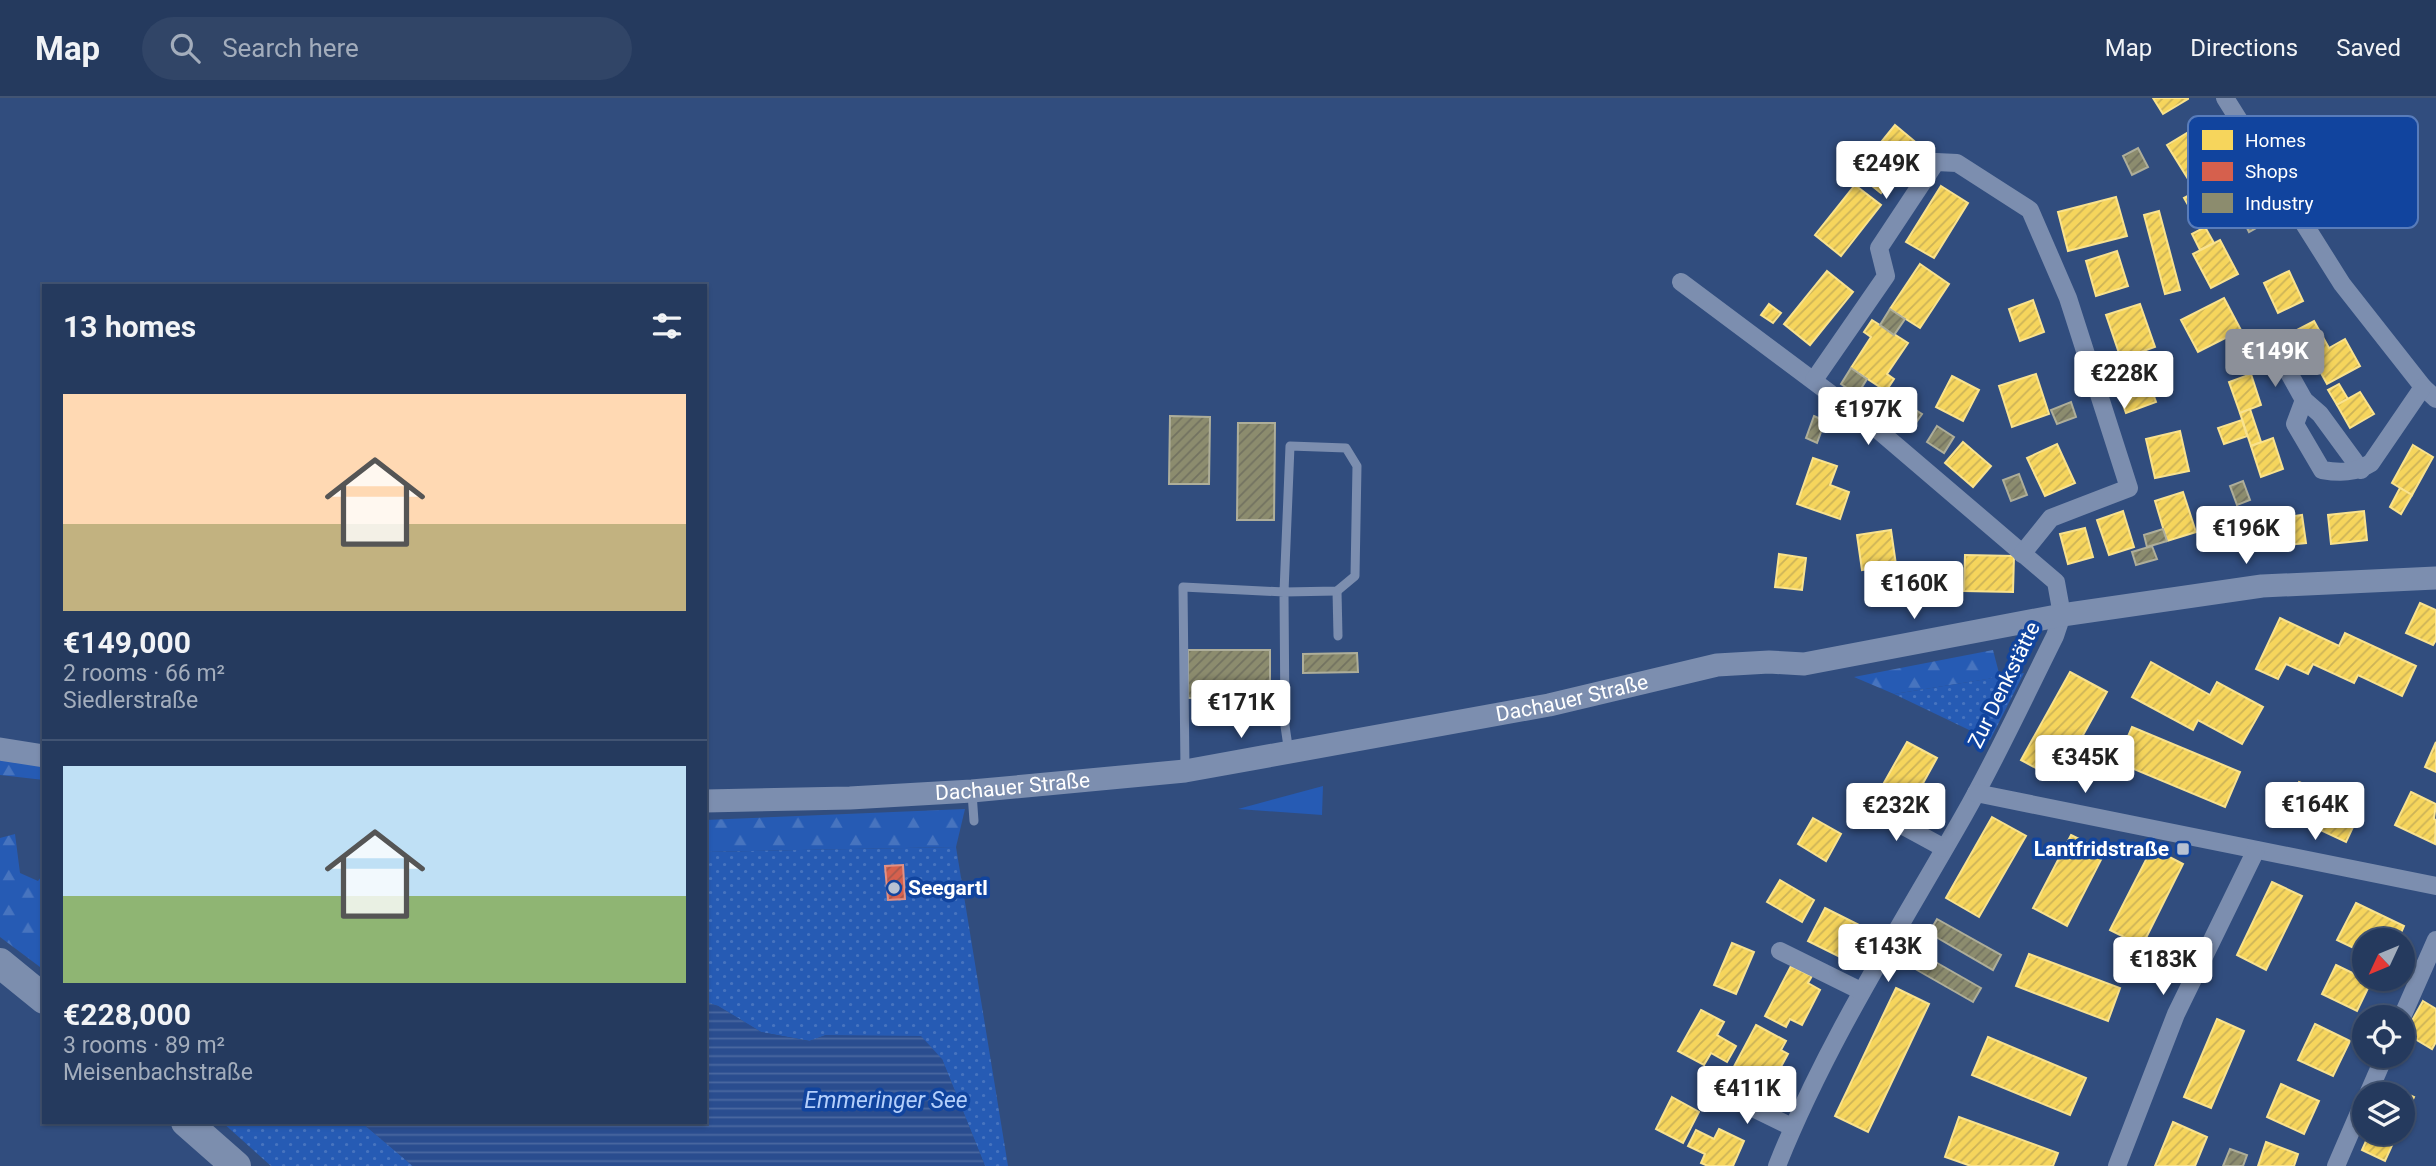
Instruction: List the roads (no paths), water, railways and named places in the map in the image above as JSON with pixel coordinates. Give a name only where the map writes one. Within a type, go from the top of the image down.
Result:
[{"type":"highway","points":[[0,963],[42,997]]},
{"type":"highway","points":[[188,1124],[236,1166]]},
{"type":"street","points":[[2225,98],[2236,116]]},
{"type":"street","points":[[1814,380],[1886,276],[1878,248],[1936,162],[1957,163],[2030,210],[2068,298],[2129,488],[2051,518],[2022,554]]},
{"type":"street","points":[[2304,400],[2295,424],[2322,470],[2340,473],[2361,470],[2371,464],[2429,393],[2342,284],[2307,228]]},
{"type":"street","points":[[1681,282],[1871,424],[2056,582],[2062,615]]},
{"type":"street","points":[[2281,359],[2304,400],[2320,414],[2361,470]]},
{"type":"street","name":"Dachauer Straße","points":[[707,801],[850,798],[972,791],[1185,771],[1549,705],[1717,664],[1804,664],[2062,615],[2262,586],[2436,579]]},
{"type":"street","name":"Zur Denkstätte","points":[[1777,1166],[1792,1127],[1861,991],[1976,793],[2055,636],[2062,615]]},
{"type":"street","points":[[0,749],[42,756]]},
{"type":"street","points":[[1976,793],[2436,886]]},
{"type":"street","points":[[1865,805],[1944,848]]},
{"type":"street","points":[[2117,1166],[2176,1014],[2256,850]]},
{"type":"street","points":[[2407,1005],[2436,940]]},
{"type":"street","points":[[1780,951],[1861,991]]},
{"type":"street","points":[[1718,1091],[1792,1127]]},
{"type":"street","points":[[2336,1166],[2352,1129]]},
{"type":"lane","points":[[1185,771],[1184,587],[1284,592],[1337,591],[1355,576],[1357,466],[1346,447],[1290,446],[1284,592],[1285,726],[1289,754]]},
{"type":"lane","points":[[1337,591],[1338,636]]},
{"type":"lane","points":[[972,791],[974,821]]},
{"type":"water","name":"Emmeringer See","points":[[707,1003],[718,1006],[761,1032],[809,1041],[826,1035],[921,1036],[942,1059],[985,1166],[413,1166],[363,1124],[707,1124]]},
{"type":"place","name":"Lantfridstraße","points":[[2183,849]]},
{"type":"place","name":"Seegartl","points":[[894,888]]}]
